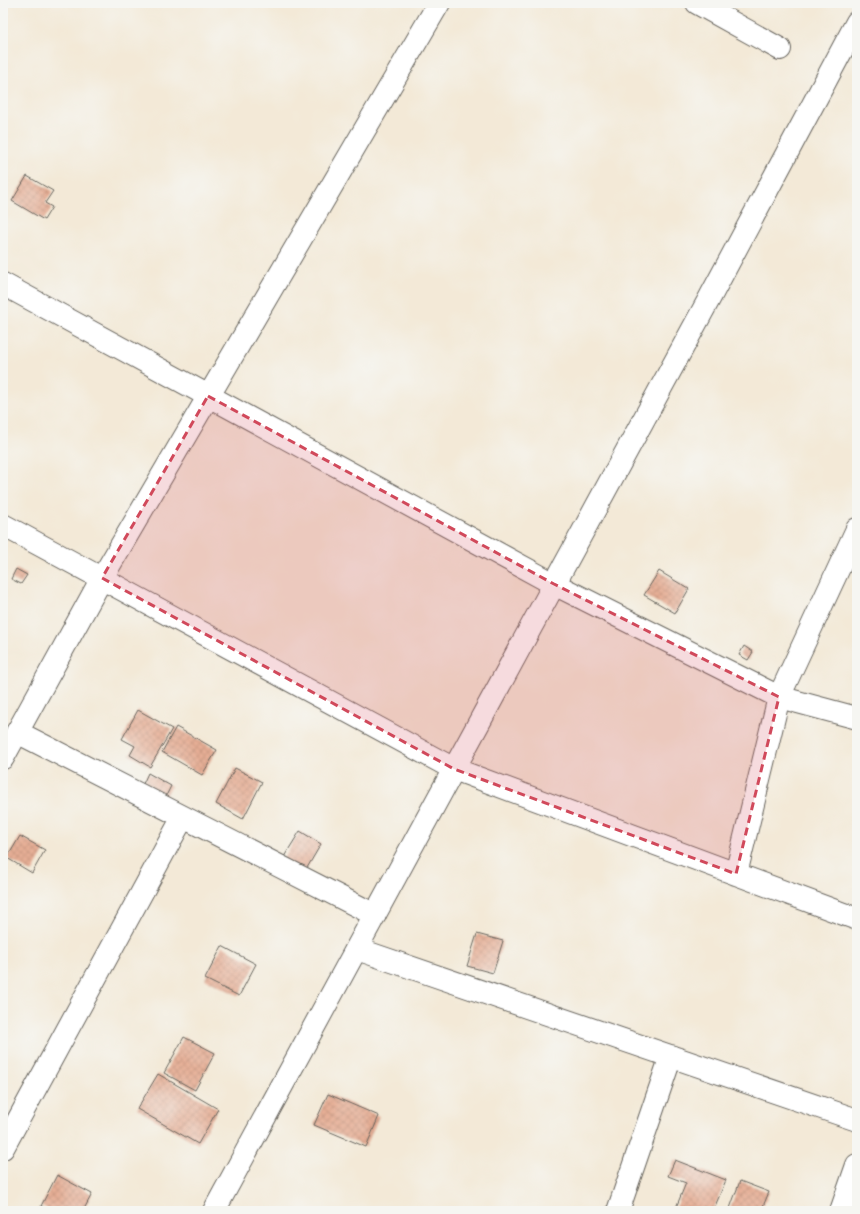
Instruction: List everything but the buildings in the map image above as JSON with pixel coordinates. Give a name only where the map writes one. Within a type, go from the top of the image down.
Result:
[{"type":"street","points":[[3,758],[102,578],[439,3]]},
{"type":"street","points":[[697,3],[780,48]]},
{"type":"street","points":[[214,1211],[708,301],[857,22]]},
{"type":"street","points":[[3,284],[554,584],[779,697],[857,718]]},
{"type":"street","points":[[3,525],[454,769],[857,919]]},
{"type":"street","points":[[736,874],[779,697],[857,529]]},
{"type":"street","points":[[17,732],[375,915]]},
{"type":"street","points":[[3,1148],[183,817]]},
{"type":"street","points":[[357,948],[857,1120]]},
{"type":"street","points":[[618,1211],[671,1056]]},
{"type":"street","points":[[841,1211],[857,1165]]},
{"type":"highlighted area","points":[[208,396],[554,584],[779,697],[736,874],[454,769],[102,578]]}]
